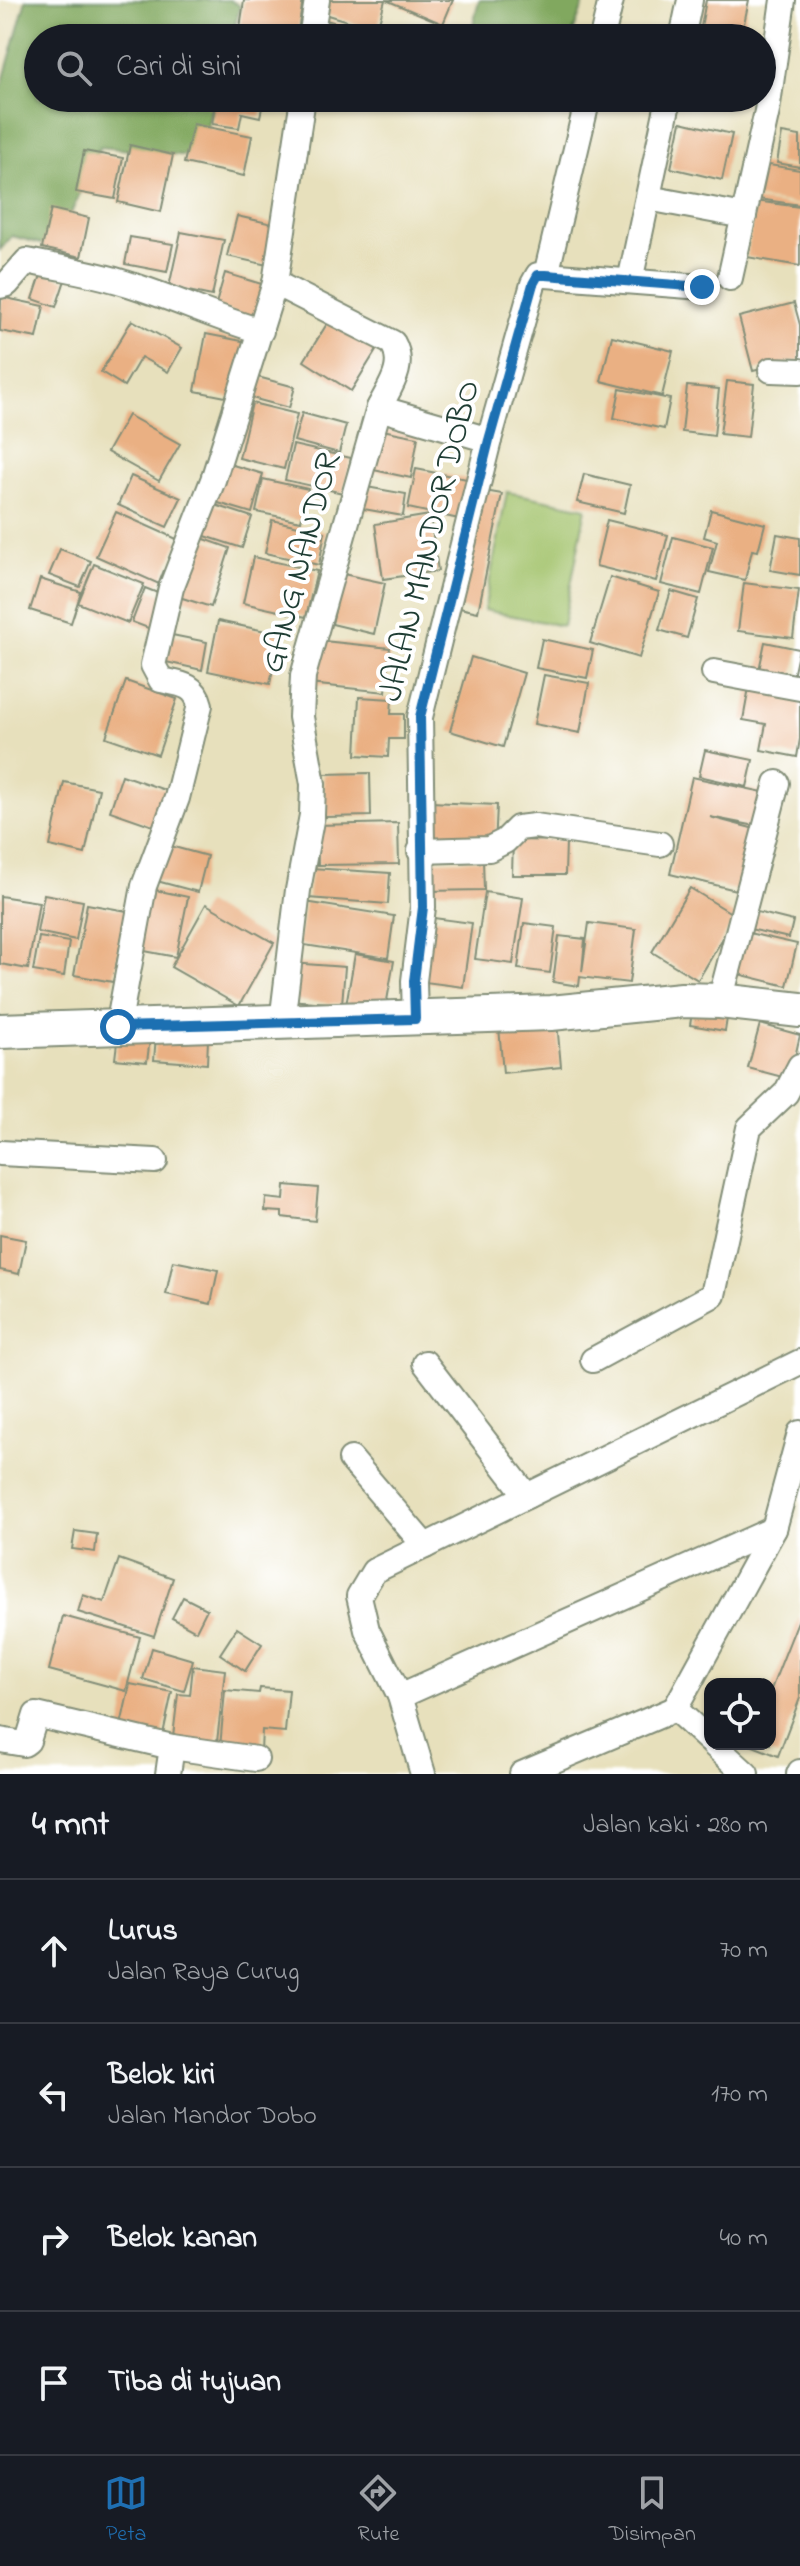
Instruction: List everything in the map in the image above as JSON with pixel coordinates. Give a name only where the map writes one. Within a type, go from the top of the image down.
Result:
[{"type":"main road","points":[[0,1031],[551,1013],[682,1000],[800,1010]]},
{"type":"street","points":[[313,24],[317,0]]},
{"type":"street","points":[[605,24],[611,0]]},
{"type":"street","points":[[685,24],[690,0]]},
{"type":"street","points":[[776,49],[783,0]]},
{"type":"street","points":[[118,1027],[144,886],[177,798],[200,705],[197,695],[189,686],[161,680],[155,673],[153,665],[158,636],[171,588],[213,480],[275,283],[301,112]]},
{"type":"street","name":"JALAN MANDOR DOBO","points":[[415,1019],[414,981],[423,907],[420,717],[489,440],[533,284],[542,275],[584,112]]},
{"type":"street","points":[[630,281],[666,112]]},
{"type":"street","points":[[730,278],[767,112]]},
{"type":"street","points":[[648,198],[744,216]]},
{"type":"street","points":[[0,286],[7,284],[27,261],[122,282],[261,331]]},
{"type":"street","points":[[542,275],[702,287]]},
{"type":"street","name":"GANG NANDOR","points":[[275,283],[393,343],[399,355],[399,367],[379,408],[303,676],[301,717],[313,784],[312,815],[298,890],[282,1022]]},
{"type":"street","points":[[771,370],[800,371]]},
{"type":"street","points":[[379,408],[489,440]]},
{"type":"street","points":[[714,672],[800,688]]},
{"type":"street","points":[[720,1001],[777,783]]},
{"type":"street","points":[[420,851],[489,849],[505,841],[518,828],[535,826],[660,844]]},
{"type":"street","points":[[593,1360],[713,1295],[749,1128],[786,1093],[800,1066]]},
{"type":"street","points":[[0,1153],[155,1161]]},
{"type":"street","points":[[423,1774],[400,1696],[367,1630],[359,1596],[374,1571],[800,1362]]},
{"type":"street","points":[[425,1363],[527,1496]]},
{"type":"street","points":[[522,1774],[553,1768],[675,1709],[774,1529],[800,1433]]},
{"type":"street","points":[[351,1459],[425,1546]]},
{"type":"street","points":[[400,1696],[774,1529]]},
{"type":"street","points":[[675,1709],[704,1736]]},
{"type":"street","points":[[0,1740],[24,1744],[28,1741],[36,1715],[172,1747],[256,1759]]},
{"type":"street","points":[[168,1774],[172,1747]]},
{"type":"street","points":[[720,1750],[746,1774]]},
{"type":"green space","points":[[26,0],[230,0],[240,6],[236,24],[24,24],[24,112],[211,112],[199,157],[100,147],[56,248],[12,236],[0,250],[0,92]]},
{"type":"green space","points":[[479,0],[585,0],[576,24],[473,24]]},
{"type":"green space","points":[[507,492],[586,508],[563,626],[484,610]]},
{"type":"building","points":[[244,0],[303,0],[299,24],[241,24]]},
{"type":"building","points":[[325,0],[385,0],[379,24],[357,24],[321,13]]},
{"type":"building","points":[[386,0],[453,0],[443,24]]},
{"type":"building","points":[[706,0],[749,0],[744,24],[702,24]]},
{"type":"building","points":[[214,112],[261,112],[260,117],[242,113],[239,128],[212,124]]},
{"type":"building","points":[[681,122],[732,134],[722,180],[671,168]]},
{"type":"building","points":[[193,124],[252,136],[244,176],[184,163]]},
{"type":"building","points":[[782,133],[800,136],[800,167],[777,163]]},
{"type":"building","points":[[130,145],[173,155],[161,212],[118,202]]},
{"type":"building","points":[[84,151],[123,158],[115,199],[76,192]]},
{"type":"building","points":[[757,163],[800,170],[800,205],[752,198]]},
{"type":"building","points":[[755,201],[800,207],[800,266],[747,257]]},
{"type":"building","points":[[51,209],[89,218],[81,257],[42,248]]},
{"type":"building","points":[[237,216],[281,226],[272,266],[227,256]]},
{"type":"building","points":[[181,232],[224,240],[212,296],[169,287]]},
{"type":"building","points":[[130,237],[173,244],[167,272],[125,264]]},
{"type":"building","points":[[42,272],[65,280],[56,307],[33,299]]},
{"type":"building","points":[[225,273],[268,286],[258,319],[215,307]]},
{"type":"building","points":[[1,297],[44,306],[37,338],[0,331]]},
{"type":"building","points":[[794,303],[800,325],[800,360],[753,371],[739,317]]},
{"type":"building","points":[[330,319],[377,349],[351,391],[304,361]]},
{"type":"building","points":[[132,320],[182,348],[168,372],[141,357],[124,386],[101,372]]},
{"type":"building","points":[[206,334],[247,342],[236,399],[195,391]]},
{"type":"building","points":[[612,336],[673,351],[662,396],[601,381]]},
{"type":"building","points":[[254,376],[295,387],[289,408],[248,397]]},
{"type":"building","points":[[727,381],[754,384],[748,437],[720,434]]},
{"type":"building","points":[[687,386],[719,389],[714,436],[682,432]]},
{"type":"building","points":[[620,389],[670,399],[664,429],[614,418]]},
{"type":"building","points":[[252,403],[297,414],[284,469],[239,458]]},
{"type":"building","points":[[302,413],[346,425],[339,453],[294,441]]},
{"type":"building","points":[[128,415],[180,444],[159,481],[107,452]]},
{"type":"building","points":[[377,429],[418,437],[411,478],[369,469]]},
{"type":"building","points":[[293,445],[351,458],[343,493],[285,480]]},
{"type":"building","points":[[226,463],[263,474],[252,513],[215,502]]},
{"type":"building","points":[[416,469],[467,479],[459,519],[408,508]]},
{"type":"building","points":[[584,474],[630,485],[624,513],[577,502]]},
{"type":"building","points":[[131,476],[181,498],[167,527],[118,505]]},
{"type":"building","points":[[263,479],[308,489],[301,521],[256,512]]},
{"type":"building","points":[[361,486],[406,494],[403,516],[358,508]]},
{"type":"building","points":[[479,490],[502,494],[478,612],[455,607]]},
{"type":"building","points":[[209,503],[252,517],[242,548],[199,534]]},
{"type":"building","points":[[711,510],[765,524],[758,551],[752,550],[745,580],[709,572],[717,541],[704,537]]},
{"type":"building","points":[[116,512],[179,540],[159,584],[96,556]]},
{"type":"building","points":[[430,515],[438,571],[383,579],[375,524]]},
{"type":"building","points":[[272,520],[325,532],[319,565],[265,553]]},
{"type":"building","points":[[607,520],[668,535],[656,581],[596,566]]},
{"type":"building","points":[[777,534],[800,538],[800,575],[770,570]]},
{"type":"building","points":[[196,536],[230,548],[211,607],[176,596]]},
{"type":"building","points":[[673,537],[713,547],[701,594],[661,584]]},
{"type":"building","points":[[60,549],[91,561],[80,587],[49,575]]},
{"type":"building","points":[[253,557],[317,571],[306,617],[243,603]]},
{"type":"building","points":[[94,564],[144,584],[128,623],[78,603]]},
{"type":"building","points":[[343,574],[385,583],[374,634],[332,624]]},
{"type":"building","points":[[610,577],[659,592],[639,658],[590,643]]},
{"type":"building","points":[[40,579],[81,592],[71,623],[30,610]]},
{"type":"building","points":[[744,583],[799,590],[793,638],[738,631]]},
{"type":"building","points":[[145,588],[168,597],[156,631],[132,622]]},
{"type":"building","points":[[671,591],[698,599],[687,638],[659,630]]},
{"type":"building","points":[[218,621],[280,634],[270,684],[208,671]]},
{"type":"building","points":[[172,635],[207,642],[202,670],[166,662]]},
{"type":"building","points":[[542,639],[593,650],[587,678],[536,668]]},
{"type":"building","points":[[314,640],[390,648],[386,692],[309,684]]},
{"type":"building","points":[[765,642],[799,649],[793,677],[759,670]]},
{"type":"building","points":[[471,657],[524,673],[503,747],[450,731]]},
{"type":"building","points":[[544,675],[589,683],[580,733],[534,724]]},
{"type":"building","points":[[126,681],[177,699],[158,755],[106,737]]},
{"type":"building","points":[[750,682],[800,691],[797,757],[761,750],[766,724],[743,720]]},
{"type":"building","points":[[359,697],[392,699],[391,714],[404,714],[404,739],[389,739],[388,757],[356,755]]},
{"type":"building","points":[[705,750],[753,760],[747,787],[699,776]]},
{"type":"building","points":[[370,773],[371,816],[325,817],[323,774]]},
{"type":"building","points":[[122,775],[168,791],[156,827],[110,811]]},
{"type":"building","points":[[692,777],[768,793],[761,827],[710,817],[755,829],[740,891],[670,874]]},
{"type":"building","points":[[64,782],[99,789],[85,854],[50,846]]},
{"type":"building","points":[[430,802],[497,805],[495,847],[429,845]]},
{"type":"building","points":[[398,823],[399,864],[318,865],[317,825]]},
{"type":"building","points":[[513,840],[566,841],[565,875],[512,875]]},
{"type":"building","points":[[163,844],[207,856],[198,892],[153,880]]},
{"type":"building","points":[[483,860],[484,890],[426,891],[426,861]]},
{"type":"building","points":[[311,868],[390,873],[388,904],[308,898]]},
{"type":"building","points":[[146,888],[188,897],[176,957],[134,949]]},
{"type":"building","points":[[690,888],[736,916],[698,980],[652,952]]},
{"type":"building","points":[[485,892],[523,898],[513,964],[475,959]]},
{"type":"building","points":[[44,894],[83,901],[76,940],[37,932]]},
{"type":"building","points":[[0,896],[39,902],[28,969],[0,964]]},
{"type":"building","points":[[305,902],[394,916],[388,958],[298,944]]},
{"type":"building","points":[[87,904],[127,911],[113,982],[74,975]]},
{"type":"building","points":[[206,904],[274,943],[239,1006],[171,967]]},
{"type":"building","points":[[745,909],[793,921],[789,938],[741,927]]},
{"type":"building","points":[[426,917],[472,923],[463,987],[417,981]]},
{"type":"building","points":[[524,923],[556,927],[550,973],[518,969]]},
{"type":"building","points":[[589,923],[636,929],[629,983],[580,977],[579,986],[553,982],[559,936],[585,939],[582,972]]},
{"type":"building","points":[[740,931],[797,944],[787,986],[730,972]]},
{"type":"building","points":[[39,937],[69,942],[64,976],[33,971]]},
{"type":"building","points":[[355,954],[394,961],[385,1012],[346,1005]]},
{"type":"building","points":[[291,963],[345,967],[342,1004],[288,1000]]},
{"type":"building","points":[[693,1007],[728,1012],[725,1031],[690,1025]]},
{"type":"building","points":[[557,1022],[561,1067],[503,1073],[499,1027]]},
{"type":"building","points":[[760,1024],[800,1035],[790,1079],[748,1068]]},
{"type":"building","points":[[118,1034],[150,1038],[147,1062],[115,1059]]},
{"type":"building","points":[[156,1036],[208,1039],[207,1064],[154,1060]]},
{"type":"building","points":[[285,1185],[318,1188],[315,1221],[282,1217],[282,1212],[265,1211],[266,1198],[284,1200]]},
{"type":"building","points":[[0,1235],[26,1240],[19,1274],[0,1270]]},
{"type":"building","points":[[173,1261],[218,1270],[211,1304],[166,1294]]},
{"type":"building","points":[[75,1531],[97,1534],[95,1552],[72,1549]]},
{"type":"building","points":[[119,1559],[173,1578],[154,1636],[78,1612],[83,1595],[104,1602]]},
{"type":"building","points":[[183,1597],[207,1609],[196,1631],[172,1618]]},
{"type":"building","points":[[63,1616],[140,1637],[126,1691],[49,1670]]},
{"type":"building","points":[[800,1616],[800,1698],[778,1756],[763,1750],[776,1750],[776,1678]]},
{"type":"building","points":[[237,1628],[262,1644],[245,1671],[220,1654]]},
{"type":"building","points":[[152,1648],[193,1660],[184,1691],[143,1679]]},
{"type":"building","points":[[193,1666],[225,1670],[216,1751],[172,1745],[178,1694],[190,1695]]},
{"type":"building","points":[[130,1684],[172,1692],[162,1739],[120,1730]]},
{"type":"building","points":[[260,1688],[289,1690],[285,1732],[262,1730],[261,1751],[220,1748],[225,1690],[259,1693]]},
{"type":"route","points":[[118,1027],[415,1019],[414,981],[423,907],[420,717],[489,440],[533,284],[538,275],[546,275],[702,287]]}]
